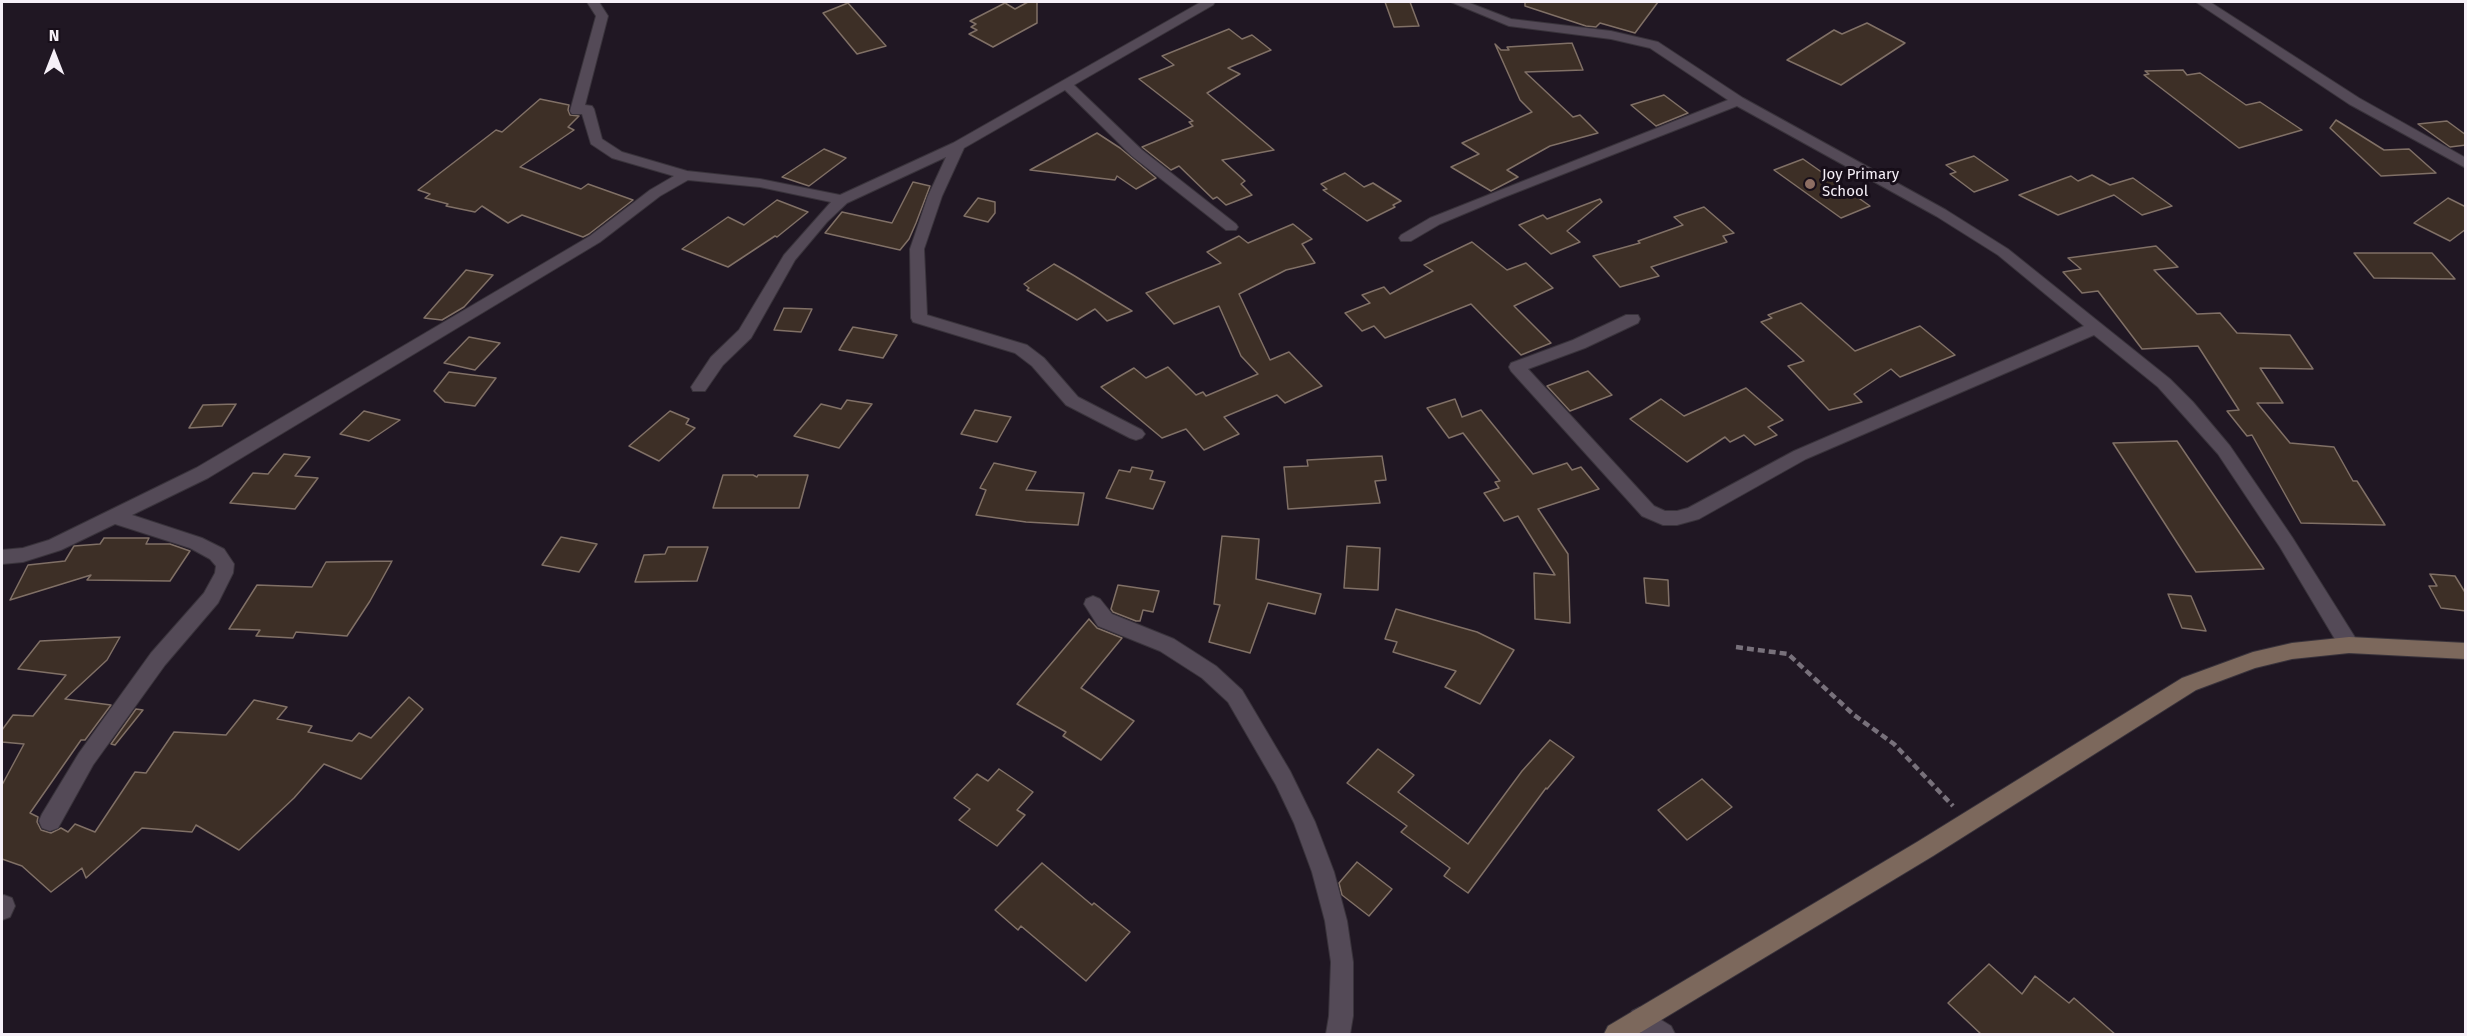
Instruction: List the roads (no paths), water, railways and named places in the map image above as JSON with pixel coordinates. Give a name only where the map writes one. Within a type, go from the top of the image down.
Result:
[{"type":"street","points":[[593,2],[602,16],[577,111],[587,109],[596,141],[617,155],[686,175],[760,183],[842,200]]},
{"type":"street","points":[[699,387],[717,361],[745,334],[789,258],[822,219],[842,200],[958,146],[1209,2]]},
{"type":"street","points":[[1457,2],[1509,22],[1611,35],[1654,45],[1738,101],[1969,229],[2003,252],[2164,383],[2187,406],[2224,450],[2286,542],[2349,645]]},
{"type":"street","points":[[2202,2],[2354,101],[2466,164]]},
{"type":"street","points":[[1066,84],[1137,153],[1231,227]]},
{"type":"street","points":[[1406,238],[1435,221],[1497,195],[1738,101]]},
{"type":"street","points":[[958,146],[935,196],[917,249],[920,318],[1021,349],[1038,362],[1051,380],[1072,400],[1136,434]]},
{"type":"street","points":[[2,557],[23,555],[55,545],[202,473],[595,239],[655,193],[686,175]]},
{"type":"street","points":[[1632,320],[1579,344],[1517,367],[1648,511],[1663,518],[1677,518],[1693,514],[1800,455],[2095,328]]},
{"type":"street","points":[[50,821],[86,759],[158,659],[211,598],[224,573],[225,564],[217,554],[196,543],[113,516]]},
{"type":"street","points":[[1093,604],[1106,620],[1167,645],[1209,672],[1235,696],[1265,745],[1304,822],[1323,872],[1336,921],[1342,962],[1341,1016],[1338,1035]]},
{"type":"street","points":[[1616,1035],[1966,823],[2189,684],[2253,660],[2292,651],[2349,645],[2466,651]]},
{"type":"street","points":[[1640,1019],[1663,1035]]},
{"type":"place","name":"Joy Primary School","points":[[1810,184]]}]
